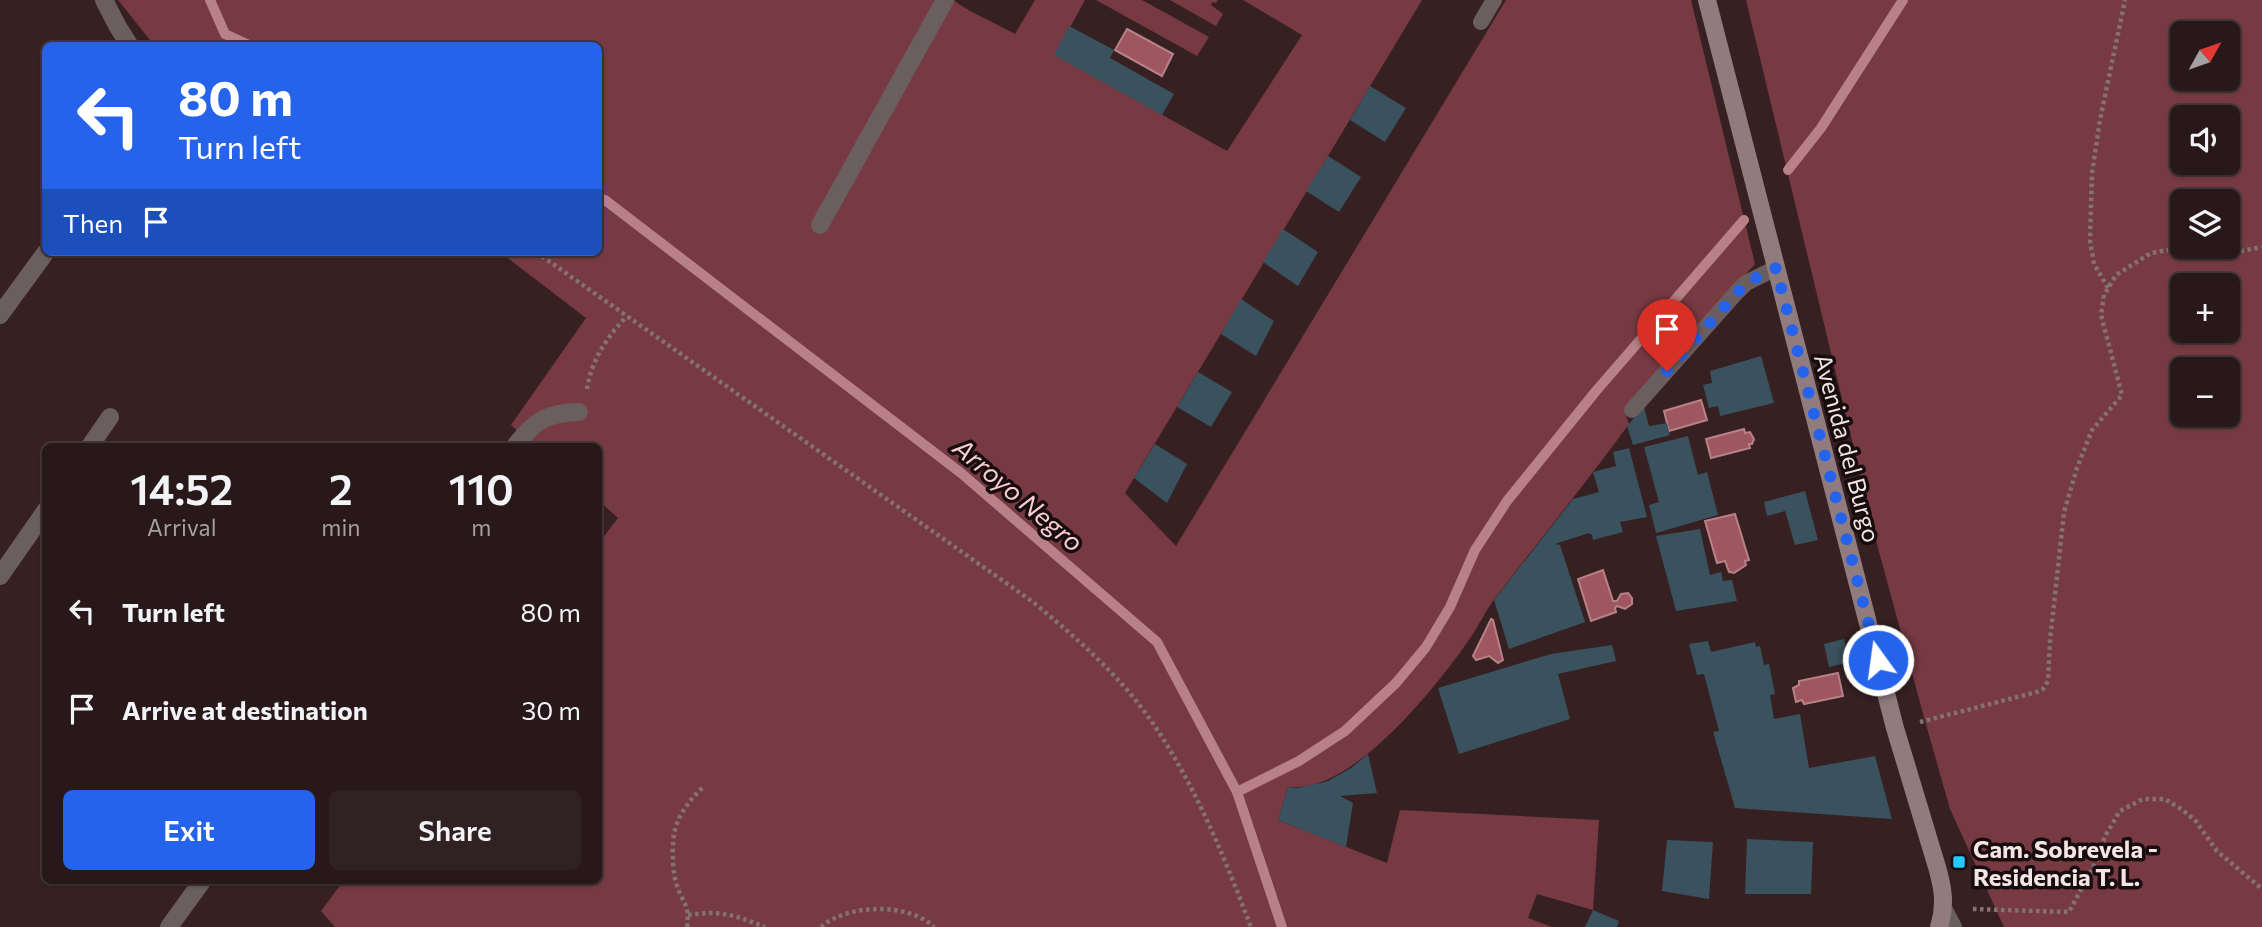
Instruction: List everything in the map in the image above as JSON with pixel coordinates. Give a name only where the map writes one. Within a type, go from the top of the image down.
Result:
[{"type":"main road","name":"Avenida del Burgo","points":[[1707,0],[1895,728],[1943,888],[1944,908]]},
{"type":"main road","points":[[1939,927],[1944,908]]},
{"type":"street","points":[[104,0],[127,42]]},
{"type":"street","points":[[820,225],[945,0]]},
{"type":"street","points":[[0,315],[43,256]]},
{"type":"street","points":[[518,443],[534,424],[547,416],[560,412],[579,412]]},
{"type":"street","points":[[92,443],[110,416]]},
{"type":"street","points":[[0,576],[42,516]]},
{"type":"street","points":[[169,927],[200,884]]},
{"type":"lane","points":[[1481,22],[1494,0]]},
{"type":"lane","points":[[1632,410],[1746,283],[1776,268]]},
{"type":"lane","points":[[1944,908],[1954,927]]},
{"type":"path","points":[[2108,288],[2094,264],[2090,241],[2092,173],[2125,0]]},
{"type":"path","points":[[2240,251],[2262,247]]},
{"type":"path","points":[[1925,721],[2037,692],[2043,689],[2048,681],[2058,550],[2064,512],[2092,430],[2122,395],[2108,350],[2101,315],[2104,295],[2116,275],[2151,253],[2170,250]]},
{"type":"path","points":[[542,256],[1033,602],[1079,640],[1113,674],[1147,715],[1180,768],[1215,834],[1251,927]]},
{"type":"path","points":[[579,412],[586,398],[594,362],[613,331],[626,317]]},
{"type":"path","points":[[687,927],[688,906],[677,886],[672,841],[675,825],[687,803],[704,786]]},
{"type":"path","points":[[1944,908],[2069,912],[2097,860],[2105,836],[2120,811],[2143,799],[2165,799],[2181,809],[2195,821],[2217,851],[2262,889]]},
{"type":"path","points":[[821,927],[832,918],[869,908],[905,912],[934,927]]},
{"type":"path","points":[[688,915],[710,912],[738,917],[765,927]]},
{"type":"shaded area","points":[[118,0],[954,0],[1015,34],[1035,0],[1085,0],[1055,55],[1227,151],[1302,35],[1243,0],[1422,0],[1125,493],[1176,546],[1506,0],[1691,0],[1755,264],[1624,410],[1629,424],[1493,601],[1456,658],[1415,708],[1366,756],[1339,773],[1313,785],[1288,787],[1278,820],[1387,863],[1400,810],[1599,820],[1593,910],[1537,894],[1528,918],[1552,927],[335,927],[321,911],[341,884],[602,884],[602,539],[618,518],[602,504],[602,443],[531,443],[511,425],[586,318],[505,256],[602,256],[602,42],[152,42]]},
{"type":"shaded area","points":[[1096,0],[1142,0],[1209,37],[1197,56]]},
{"type":"shaded area","points":[[1170,0],[1218,0],[1211,5],[1223,14],[1216,26]]},
{"type":"shaded area","points":[[1746,0],[2262,0],[2262,927],[2004,927],[1950,809],[1878,548]]},
{"type":"shaded area","points":[[1127,29],[1173,54],[1162,76],[1115,50]]},
{"type":"shaded area","points":[[1701,400],[1707,420],[1669,431],[1664,411]]},
{"type":"shaded area","points":[[1744,429],[1745,433],[1750,432],[1754,439],[1752,444],[1749,444],[1750,448],[1711,458],[1706,439]]},
{"type":"shaded area","points":[[1735,514],[1749,560],[1734,573],[1729,572],[1725,561],[1717,563],[1705,521]]},
{"type":"shaded area","points":[[1603,570],[1613,601],[1617,601],[1621,594],[1628,593],[1632,604],[1625,609],[1617,606],[1616,612],[1591,621],[1578,579]]},
{"type":"shaded area","points":[[1491,619],[1503,660],[1498,663],[1489,656],[1476,660],[1473,656]]},
{"type":"shaded area","points":[[1838,673],[1843,696],[1804,704],[1802,700],[1796,702],[1793,688],[1799,685],[1799,681]]},
{"type":"building","points":[[1069,26],[1114,50],[1110,58],[1174,94],[1162,115],[1054,55]]},
{"type":"building","points":[[1370,86],[1406,108],[1385,142],[1350,120]]},
{"type":"building","points":[[1328,156],[1361,177],[1339,212],[1306,191]]},
{"type":"building","points":[[1283,229],[1318,252],[1298,286],[1263,262]]},
{"type":"building","points":[[1241,299],[1274,321],[1256,356],[1221,334]]},
{"type":"building","points":[[1761,356],[1774,403],[1720,416],[1718,406],[1709,408],[1703,385],[1712,383],[1710,371]]},
{"type":"building","points":[[1198,372],[1232,392],[1211,427],[1177,407]]},
{"type":"building","points":[[1644,407],[1649,426],[1667,423],[1670,435],[1633,445],[1627,426]]},
{"type":"building","points":[[1688,436],[1698,475],[1707,472],[1718,515],[1656,533],[1649,505],[1659,502],[1644,447]]},
{"type":"building","points":[[1155,444],[1187,464],[1167,503],[1134,478]]},
{"type":"building","points":[[1629,448],[1647,517],[1620,522],[1623,532],[1593,540],[1589,533],[1555,544],[1560,545],[1585,622],[1509,649],[1494,600],[1573,499],[1599,492],[1593,472],[1616,466],[1613,452]]},
{"type":"building","points":[[1805,491],[1818,540],[1795,545],[1785,511],[1767,516],[1764,502]]},
{"type":"building","points":[[1700,529],[1710,575],[1721,572],[1723,581],[1732,580],[1737,601],[1676,611],[1656,536]]},
{"type":"building","points":[[1844,639],[1850,662],[1829,667],[1824,644]]},
{"type":"building","points":[[1708,641],[1711,652],[1755,642],[1756,647],[1760,646],[1764,665],[1769,664],[1775,694],[1770,695],[1774,719],[1800,714],[1809,768],[1875,756],[1892,819],[1735,808],[1713,732],[1719,731],[1704,674],[1697,675],[1689,644]]},
{"type":"building","points":[[1612,645],[1616,661],[1558,674],[1570,719],[1459,754],[1438,688],[1551,654]]},
{"type":"building","points":[[1368,754],[1377,793],[1340,796],[1353,803],[1346,847],[1278,820],[1288,787],[1298,788],[1328,781]]},
{"type":"building","points":[[1747,839],[1813,842],[1811,894],[1745,894]]},
{"type":"building","points":[[1667,840],[1713,842],[1709,899],[1662,891]]},
{"type":"building","points":[[1593,910],[1619,921],[1617,927],[1585,927]]},
{"type":"waterway","name":"Arroyo Negro","points":[[210,0],[225,34],[242,42]]},
{"type":"waterway","points":[[1788,170],[1821,128],[1903,0]]},
{"type":"waterway","name":"Arroyo Negro","points":[[602,199],[961,473],[1157,642],[1237,792],[1282,927]]},
{"type":"waterway","points":[[1237,792],[1299,761],[1345,731],[1396,683],[1426,647],[1450,607],[1475,550],[1507,501],[1596,391],[1744,220]]},
{"type":"place","name":"Cam. Sobrevela - Residencia T. L.","points":[[1959,862]]},
{"type":"route","points":[[1667,371],[1746,283],[1776,268],[1878,660]]}]
